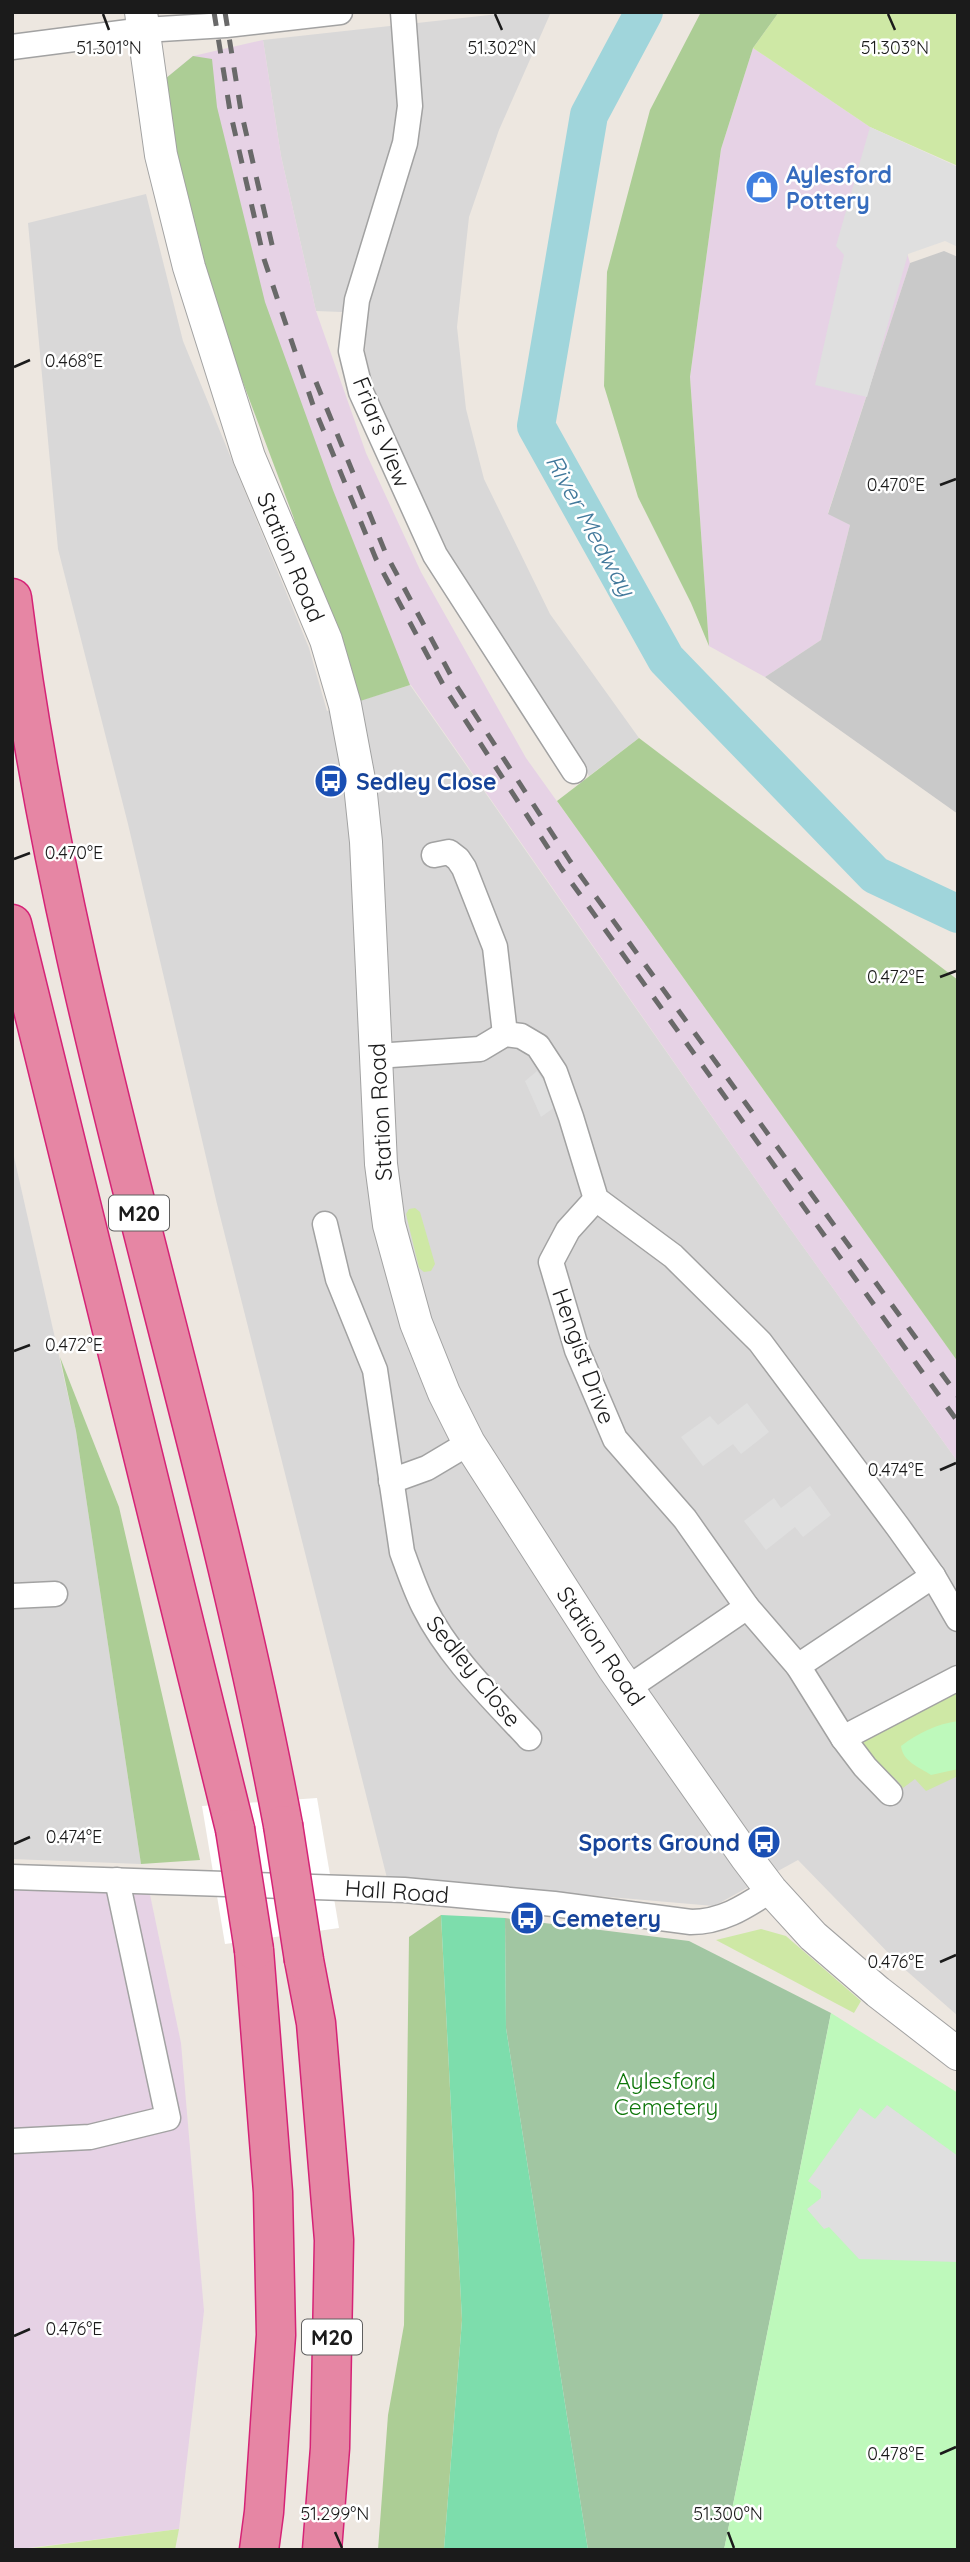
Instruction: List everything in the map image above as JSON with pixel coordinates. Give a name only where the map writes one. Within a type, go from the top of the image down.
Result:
[{"type":"highway","name":"M20","points":[[12,598],[37,770],[57,868],[124,1157],[261,1711],[316,2023],[334,2240],[330,2448],[322,2550]]},
{"type":"highway","name":"M20","points":[[12,924],[235,1829],[254,1950],[272,2179],[276,2335],[259,2550]]},
{"type":"street","points":[[12,47],[142,21],[226,24],[340,12]]},
{"type":"street","name":"Friars View","points":[[403,12],[410,106],[405,143],[357,300],[351,351],[361,392],[435,555],[574,771]]},
{"type":"street","name":"Station Road","points":[[142,21],[161,155],[189,267],[249,457],[326,640],[345,705],[360,785],[366,842],[381,1164],[389,1224],[416,1323],[444,1393],[469,1443],[593,1637],[771,1889],[813,1936],[878,1992],[958,2054]]},
{"type":"street","points":[[434,855],[449,852],[464,868],[495,947],[505,1034]]},
{"type":"street","points":[[376,1056],[480,1049],[505,1034],[521,1036],[538,1046],[555,1072],[596,1199],[673,1256],[760,1342],[933,1576],[958,1619]]},
{"type":"street","name":"Hengist Drive","points":[[596,1199],[568,1230],[551,1262],[577,1350],[615,1439],[685,1519],[747,1607],[798,1666],[842,1738],[890,1793]]},
{"type":"street","name":"Sedley Close","points":[[325,1224],[338,1279],[375,1370],[402,1552],[425,1609],[450,1648],[529,1738]]},
{"type":"street","points":[[391,1481],[427,1468],[469,1443]]},
{"type":"street","points":[[798,1666],[933,1576]]},
{"type":"street","points":[[12,1596],[55,1594]]},
{"type":"street","points":[[628,1688],[747,1607]]},
{"type":"street","points":[[842,1738],[958,1678]]},
{"type":"street","name":"Hall Road","points":[[12,1877],[404,1890],[554,1903],[691,1922],[709,1922],[721,1918],[742,1909],[771,1889]]},
{"type":"street","points":[[12,2141],[90,2137],[168,2118],[117,1880]]},
{"type":"shaded area","points":[[516,12],[551,12],[499,130],[469,217],[457,327],[466,409],[484,479],[550,614],[639,738],[589,776],[422,514],[372,383],[365,351],[367,313],[316,311],[281,156],[263,40]]},
{"type":"shaded area","points":[[263,40],[281,156],[316,311],[366,453],[421,572],[526,758],[958,1362],[958,1462],[789,1227],[411,685],[360,663],[165,79],[193,56]]},
{"type":"shaded area","points":[[753,48],[870,127],[910,263],[828,513],[850,525],[821,640],[765,677],[709,646],[690,377],[721,149]]},
{"type":"shaded area","points":[[870,127],[958,167],[958,247],[945,241],[908,254],[867,397],[815,385],[844,255],[836,246]]},
{"type":"shaded area","points":[[146,194],[183,341],[309,648],[327,711],[410,685],[789,1227],[958,1462],[958,2016],[901,1966],[798,1860],[714,1906],[387,1878],[217,1204],[128,824],[58,549],[28,223]]},
{"type":"shaded area","points":[[944,251],[958,257],[958,814],[765,677],[821,640],[850,525],[828,514],[910,263]]},
{"type":"shaded area","points":[[537,1071],[547,1086],[555,1107],[541,1117],[525,1081]]},
{"type":"shaded area","points":[[12,1148],[76,1431],[141,1864],[12,1859]]},
{"type":"shaded area","points":[[747,1403],[769,1432],[741,1454],[733,1444],[703,1466],[681,1437],[710,1416],[718,1425]]},
{"type":"shaded area","points":[[810,1486],[831,1515],[803,1537],[795,1527],[766,1550],[744,1521],[774,1498],[781,1508]]},
{"type":"shaded area","points":[[148,1885],[181,2043],[204,2311],[179,2529],[12,2550],[12,1886]]},
{"type":"shaded area","points":[[887,2105],[958,2156],[958,2262],[859,2259],[829,2227],[824,2229],[807,2209],[821,2198],[821,2191],[808,2181],[860,2108],[875,2119]]},
{"type":"green space","points":[[701,12],[779,12],[753,48],[721,149],[690,377],[709,646],[691,603],[638,497],[604,386],[607,272],[650,110]]},
{"type":"green space","points":[[779,12],[958,12],[958,166],[870,127],[753,48]]},
{"type":"green space","points":[[193,56],[212,59],[217,107],[265,302],[333,490],[410,685],[354,703],[293,516],[223,329],[179,178],[165,79]]},
{"type":"green space","points":[[639,738],[958,980],[958,1362],[557,801]]},
{"type":"green space","points":[[415,1208],[420,1212],[435,1264],[431,1271],[424,1272],[419,1268],[406,1214],[409,1209]]},
{"type":"green space","points":[[60,1357],[119,1507],[200,1860],[141,1864],[76,1431]]},
{"type":"green space","points":[[958,1687],[958,1776],[926,1791],[915,1779],[903,1788],[874,1760],[862,1739]]},
{"type":"green space","points":[[958,1721],[958,1769],[931,1775],[912,1764],[902,1752],[901,1746],[921,1733]]},
{"type":"green space","points":[[441,1915],[462,2320],[444,2549],[378,2550],[388,2415],[404,2325],[409,1937]]},
{"type":"green space","points":[[441,1915],[505,1918],[506,2028],[588,2550],[444,2549],[462,2320]]},
{"type":"green space","name":"Aylesford Cemetery","points":[[505,1918],[689,1941],[831,2013],[724,2550],[588,2550],[506,2028]]},
{"type":"green space","points":[[761,1929],[786,1936],[861,2001],[854,2013],[716,1940]]},
{"type":"green space","points":[[831,2013],[958,2093],[958,2550],[724,2550]]},
{"type":"green space","points":[[179,2529],[175,2550],[17,2550]]},
{"type":"pier","points":[[317,1798],[339,1928],[225,1944],[202,1806]]},
{"type":"waterway","name":"River Medway","points":[[644,12],[589,115],[536,426],[666,659],[875,875],[958,914]]},
{"type":"railway","points":[[214,12],[230,111],[264,259],[313,405],[376,559],[447,692],[561,868],[958,1422]]},
{"type":"railway","points":[[225,12],[241,111],[273,249]]},
{"type":"railway","points":[[316,382],[386,554],[456,685],[570,861],[958,1396]]},
{"type":"place","name":"Aylesford Pottery","points":[[762,187]]},
{"type":"place","name":"Sedley Close","points":[[331,781]]},
{"type":"place","name":"Sports Ground","points":[[764,1842]]},
{"type":"place","name":"Cemetery","points":[[527,1918]]}]
